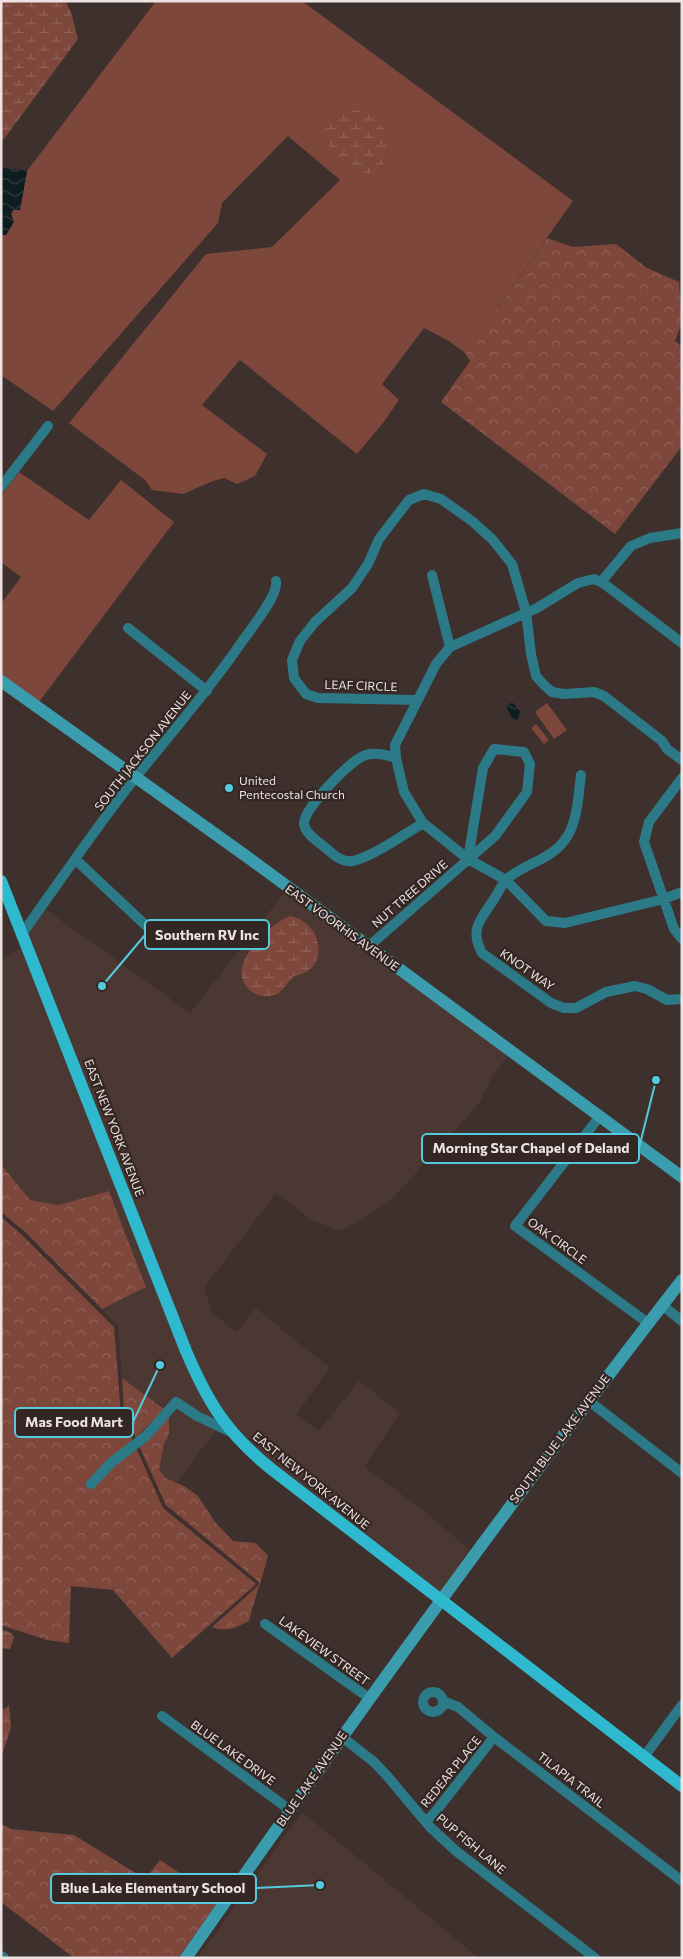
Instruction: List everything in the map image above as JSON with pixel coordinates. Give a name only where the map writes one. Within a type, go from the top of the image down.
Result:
[{"type":"main road","name":"EAST VOORHIS AVENUE","points":[[1,681],[246,856],[682,1178]]},
{"type":"main road","name":"EAST NEW YORK AVENUE","points":[[1,881],[192,1364],[210,1401],[231,1432],[270,1468],[682,1786]]},
{"type":"main road","name":"SOUTH BLUE LAKE AVENUE","points":[[442,1601],[588,1402],[682,1280]]},
{"type":"main road","name":"BLUE LAKE AVENUE","points":[[186,1958],[369,1698],[442,1601]]},
{"type":"street","points":[[1,487],[48,426]]},
{"type":"street","name":"LEAF CIRCLE","points":[[417,700],[318,698],[306,694],[294,678],[292,660],[300,641],[310,628],[352,588],[368,564],[379,539],[409,500],[424,494],[441,499],[472,520],[492,538],[512,564],[526,612],[531,654],[536,676],[552,692],[564,694],[594,692],[604,696],[682,760]]},
{"type":"street","points":[[601,582],[631,546],[650,538],[682,533]]},
{"type":"street","points":[[432,575],[450,647]]},
{"type":"street","points":[[682,643],[601,582],[594,579],[578,583],[537,608],[450,647],[436,664],[395,745],[404,792],[423,823],[468,859],[506,880],[546,921],[565,922],[664,899],[682,892]]},
{"type":"street","name":"SOUTH JACKSON AVENUE","points":[[22,934],[136,778],[207,690],[273,596],[277,586],[276,581]]},
{"type":"street","points":[[128,628],[207,690]]},
{"type":"street","name":"NUT TREE DRIVE","points":[[368,947],[496,836],[527,792],[530,764],[524,752],[494,749],[483,768],[468,859]]},
{"type":"street","points":[[396,758],[380,754],[365,755],[353,761],[329,785],[306,814],[304,824],[307,832],[340,859],[350,862],[362,859],[423,823]]},
{"type":"street","name":"KNOT WAY","points":[[581,775],[574,819],[565,841],[543,858],[506,880],[477,924],[475,933],[477,944],[482,953],[552,1003],[564,1008],[576,1008],[606,992],[635,986],[647,989],[667,1000],[682,999]]},
{"type":"street","points":[[682,778],[649,822],[644,842],[674,929],[682,939]]},
{"type":"street","points":[[75,860],[156,935]]},
{"type":"street","name":"OAK CIRCLE","points":[[600,1116],[515,1226],[648,1323]]},
{"type":"street","points":[[662,1305],[682,1321]]},
{"type":"street","points":[[91,1484],[112,1462],[146,1436],[176,1402],[197,1416],[231,1432]]},
{"type":"street","points":[[588,1402],[682,1473]]},
{"type":"street","name":"LAKEVIEW STREET","points":[[265,1624],[369,1698]]},
{"type":"street","name":"TILAPIA TRAIL","points":[[443,1701],[458,1708],[682,1881]]},
{"type":"street","points":[[644,1757],[682,1705]]},
{"type":"street","name":"BLUE LAKE DRIVE","points":[[162,1716],[290,1810]]},
{"type":"street","name":"PUP FISH LANE","points":[[342,1737],[383,1772],[426,1822],[456,1851],[595,1958]]},
{"type":"street","name":"REDEAR PLACE","points":[[426,1822],[494,1737]]},
{"type":"shaded area","points":[[285,892],[508,1055],[491,1079],[480,1102],[444,1143],[429,1154],[417,1172],[392,1199],[341,1231],[312,1220],[276,1193],[204,1288],[213,1314],[237,1332],[256,1308],[330,1367],[296,1415],[319,1431],[359,1381],[400,1413],[364,1467],[420,1508],[472,1552],[441,1594],[273,1464],[234,1429],[202,1375],[27,934],[45,909],[190,1013]],"holes":[[[281,920],[305,922],[319,941],[319,954],[314,964],[301,975],[294,976],[286,983],[251,991],[244,984],[241,974],[256,943]]]},
{"type":"shaded area","points":[[23,947],[216,1420],[199,1412],[176,1396],[164,1409],[122,1378],[118,1326],[102,1309],[146,1286],[109,1191],[58,1205],[30,1200],[3,1167],[1,1158],[1,959]]},
{"type":"shaded area","points":[[176,1408],[194,1420],[216,1430],[177,1482],[166,1478],[159,1470],[164,1444],[169,1434],[169,1416]]},
{"type":"shaded area","points":[[302,1812],[479,1958],[198,1958]]},
{"type":"green space","points":[[1,1],[65,1],[71,12],[78,39],[1,143]]},
{"type":"green space","points":[[156,1],[302,1],[573,201],[465,353],[449,341],[424,328],[382,384],[399,400],[357,454],[240,360],[202,405],[267,454],[255,476],[237,484],[224,478],[183,494],[152,490],[145,480],[69,423],[206,254],[272,247],[340,180],[288,136],[222,203],[218,223],[53,411],[1,375],[1,235],[6,235],[13,209],[21,205],[27,171]]},
{"type":"green space","points":[[350,110],[360,111],[370,116],[387,131],[389,148],[383,164],[370,173],[356,172],[332,151],[323,130],[333,115]]},
{"type":"green space","points":[[547,238],[573,247],[616,244],[647,268],[679,282],[682,322],[675,341],[682,347],[682,446],[615,534],[441,402],[470,361],[465,353]]},
{"type":"green space","points":[[19,472],[89,520],[121,480],[174,522],[39,702],[1,676],[1,604],[21,577],[1,562],[1,496]]},
{"type":"green space","points":[[547,703],[567,730],[554,739],[535,712]]},
{"type":"green space","points":[[536,724],[549,740],[544,744],[531,728]]},
{"type":"green space","points":[[290,916],[302,920],[310,928],[316,937],[319,947],[318,957],[313,966],[306,972],[294,976],[278,994],[265,996],[255,994],[244,982],[242,972],[244,960],[251,949],[270,928]]},
{"type":"green space","points":[[1,1158],[3,1167],[30,1200],[58,1205],[109,1191],[146,1287],[102,1309],[24,1231],[1,1212]]},
{"type":"green space","points":[[1,1217],[21,1234],[114,1327],[121,1414],[163,1508],[256,1584],[172,1658],[113,1590],[71,1586],[69,1643],[47,1640],[1,1625]]},
{"type":"green space","points":[[122,1378],[164,1409],[136,1438],[124,1413]]},
{"type":"green space","points":[[169,1416],[169,1434],[164,1444],[159,1470],[166,1478],[184,1486],[198,1496],[215,1522],[233,1541],[255,1543],[268,1555],[249,1621],[231,1628],[217,1629],[212,1627],[258,1586],[259,1582],[166,1505],[139,1446]]},
{"type":"green space","points":[[1,1629],[11,1633],[14,1637],[10,1649],[1,1648]]},
{"type":"green space","points":[[9,1705],[11,1727],[1,1759],[1,1709],[5,1709]]},
{"type":"green space","points":[[1,1824],[11,1829],[74,1835],[145,1879],[160,1860],[220,1900],[178,1958],[74,1958],[1,1902]]},
{"type":"water","points":[[4,168],[27,171],[20,210],[13,210],[11,214],[14,222],[6,235],[1,235],[1,170]]},
{"type":"water","points":[[513,703],[520,711],[516,720],[512,718],[507,708],[508,704]]},
{"type":"place","name":"United Pentecostal Church","points":[[229,788]]},
{"type":"place","name":"Southern RV Inc","points":[[102,986]]},
{"type":"place","name":"Morning Star Chapel of Deland","points":[[656,1080]]},
{"type":"place","name":"Mas Food Mart","points":[[160,1365]]},
{"type":"place","name":"Blue Lake Elementary School","points":[[320,1885]]}]
